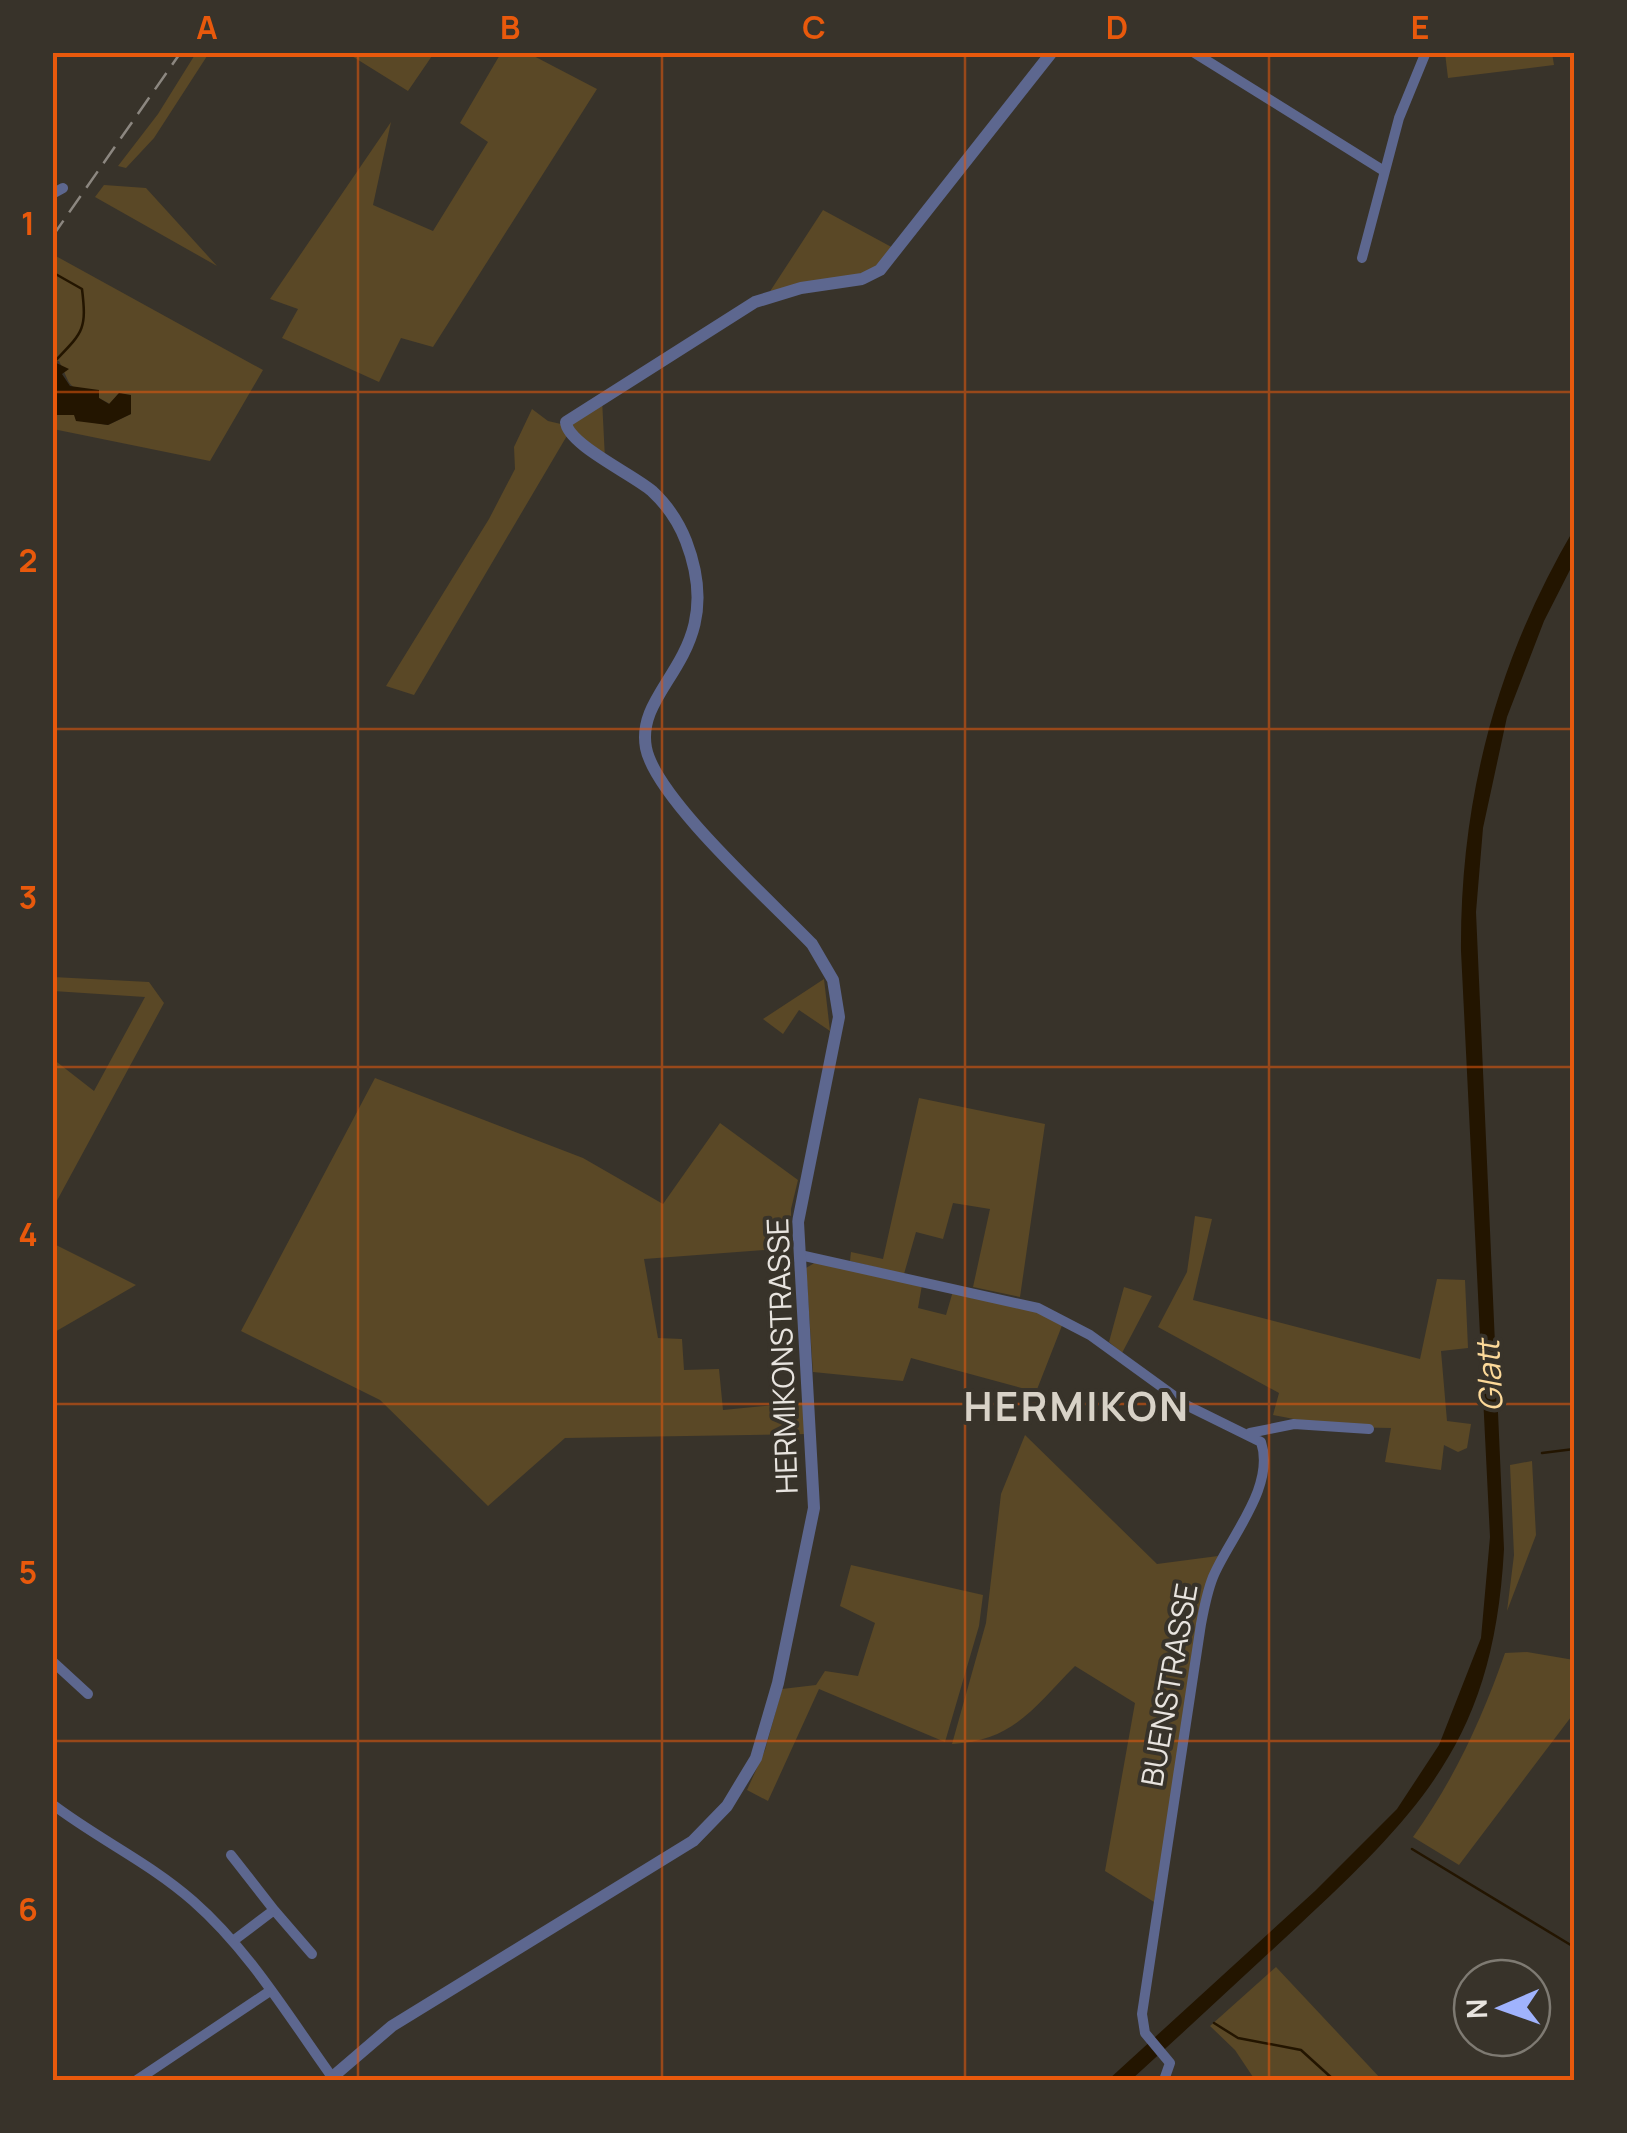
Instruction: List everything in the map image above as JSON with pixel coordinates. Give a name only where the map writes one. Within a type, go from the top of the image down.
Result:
[{"type":"street","name":"HERMIKONSTRASSE","points":[[330,2079],[392,2026],[692,1841],[727,1806],[747,1776],[769,1718],[814,1508],[799,1212],[837,1038],[839,1017],[832,980],[812,944],[673,796],[650,761],[645,739],[650,716],[695,634],[699,616],[696,572],[684,537],[666,506],[644,484],[574,438],[566,426],[573,415],[741,308],[783,292],[870,276],[898,250],[1052,52]]},
{"type":"street","points":[[1193,52],[1384,171]]},
{"type":"street","points":[[1362,258],[1384,171],[1426,52]]},
{"type":"street","points":[[800,1255],[1038,1308],[1090,1334],[1188,1406],[1250,1433],[1294,1424],[1368,1429]]},
{"type":"street","name":"BUENSTRASSE","points":[[1164,2080],[1170,2063],[1148,2036],[1142,2014],[1204,1609],[1212,1578],[1248,1511],[1264,1460],[1261,1442],[1250,1433]]},
{"type":"street","points":[[52,1661],[88,1694]]},
{"type":"street","points":[[52,1804],[152,1867],[233,1941],[330,2079]]},
{"type":"street","points":[[231,1856],[312,1954]]},
{"type":"street","points":[[233,1941],[274,1910]]},
{"type":"street","points":[[137,2080],[270,1991]]},
{"type":"shaded area","points":[[196,53],[209,53],[154,138],[126,168],[118,166],[158,114]]},
{"type":"shaded area","points":[[347,53],[434,53],[408,91]]},
{"type":"shaded area","points":[[501,53],[528,53],[597,89],[433,347],[401,338],[379,382],[282,338],[298,309],[270,299],[391,122],[373,205],[433,231],[488,142],[460,123]]},
{"type":"shaded area","points":[[1445,53],[1552,53],[1554,65],[1448,78]]},
{"type":"shaded area","points":[[104,185],[146,188],[217,266],[95,197]]},
{"type":"shaded area","points":[[823,210],[897,250],[880,270],[767,296]]},
{"type":"shaded area","points":[[54,255],[263,370],[210,461],[53,429],[52,410],[57,415],[75,415],[77,420],[108,425],[131,414],[131,396],[119,393],[110,404],[99,398],[99,391],[71,385],[59,361],[53,361]]},
{"type":"shaded area","points":[[602,399],[605,459],[568,434],[414,695],[386,686],[489,519],[515,469],[514,447],[532,409],[548,421],[565,425]]},
{"type":"shaded area","points":[[53,977],[149,982],[164,1003],[53,1208],[53,1059],[94,1091],[145,997],[53,991]]},
{"type":"shaded area","points":[[824,979],[830,1031],[799,1010],[783,1034],[763,1019]]},
{"type":"shaded area","points":[[375,1078],[583,1158],[663,1204],[720,1123],[798,1180],[791,1209],[791,1248],[644,1259],[658,1338],[682,1339],[684,1370],[719,1369],[723,1410],[806,1402],[808,1434],[565,1438],[488,1506],[380,1400],[241,1331]]},
{"type":"shaded area","points":[[919,1098],[1045,1124],[1020,1297],[973,1287],[990,1209],[953,1203],[943,1239],[916,1232],[904,1274],[850,1261],[851,1252],[883,1259]]},
{"type":"shaded area","points":[[1195,1216],[1212,1219],[1193,1300],[1420,1359],[1437,1279],[1465,1280],[1468,1348],[1441,1351],[1447,1421],[1471,1424],[1467,1448],[1458,1452],[1444,1445],[1441,1470],[1385,1462],[1391,1428],[1336,1427],[1273,1415],[1279,1393],[1158,1327],[1187,1272]]},
{"type":"shaded area","points":[[53,1244],[56,1245],[136,1285],[53,1333]]},
{"type":"shaded area","points":[[816,1262],[922,1285],[918,1308],[946,1315],[953,1291],[1031,1309],[1063,1323],[1036,1392],[911,1358],[903,1381],[813,1372],[806,1268]]},
{"type":"shaded area","points":[[1124,1287],[1152,1296],[1122,1353],[1109,1342]]},
{"type":"shaded area","points":[[1025,1435],[1157,1564],[1218,1556],[1154,1902],[1105,1871],[1135,1703],[1075,1666],[1007,1729],[952,1744],[986,1623],[1001,1494]]},
{"type":"shaded area","points":[[1532,1461],[1536,1535],[1507,1611],[1514,1555],[1510,1465]]},
{"type":"shaded area","points":[[851,1565],[983,1595],[979,1626],[945,1742],[819,1689],[768,1801],[747,1790],[765,1750],[782,1689],[816,1685],[825,1671],[858,1676],[875,1623],[840,1606]]},
{"type":"shaded area","points":[[1527,1652],[1574,1660],[1574,1713],[1459,1865],[1413,1837],[1466,1748],[1505,1653]]},
{"type":"shaded area","points":[[1276,1967],[1382,2080],[1255,2080],[1235,2050],[1210,2026]]},
{"type":"water","points":[[52,361],[69,369],[62,374],[70,386],[99,390],[99,398],[109,404],[119,393],[131,395],[131,414],[108,425],[76,421],[74,415],[56,415]]},
{"type":"water","name":"Glatt","points":[[1574,529],[1574,562],[1544,621],[1507,717],[1483,828],[1476,912],[1504,1549],[1498,1613],[1486,1669],[1469,1717],[1446,1761],[1384,1842],[1131,2080],[1108,2080],[1315,1891],[1397,1809],[1439,1745],[1481,1638],[1490,1537],[1461,951],[1462,894],[1467,839],[1488,732],[1524,629]]},
{"type":"waterway","points":[[52,272],[82,289],[84,313],[81,330],[55,361]]},
{"type":"waterway","points":[[1542,1453],[1574,1449]]},
{"type":"waterway","points":[[1412,1849],[1574,1947]]},
{"type":"waterway","points":[[1214,2023],[1238,2038],[1301,2050],[1334,2080]]},
{"type":"railway","points":[[52,237],[181,52]]},
{"type":"district","name":"HERMIKON","points":[[1077,1407]]}]
